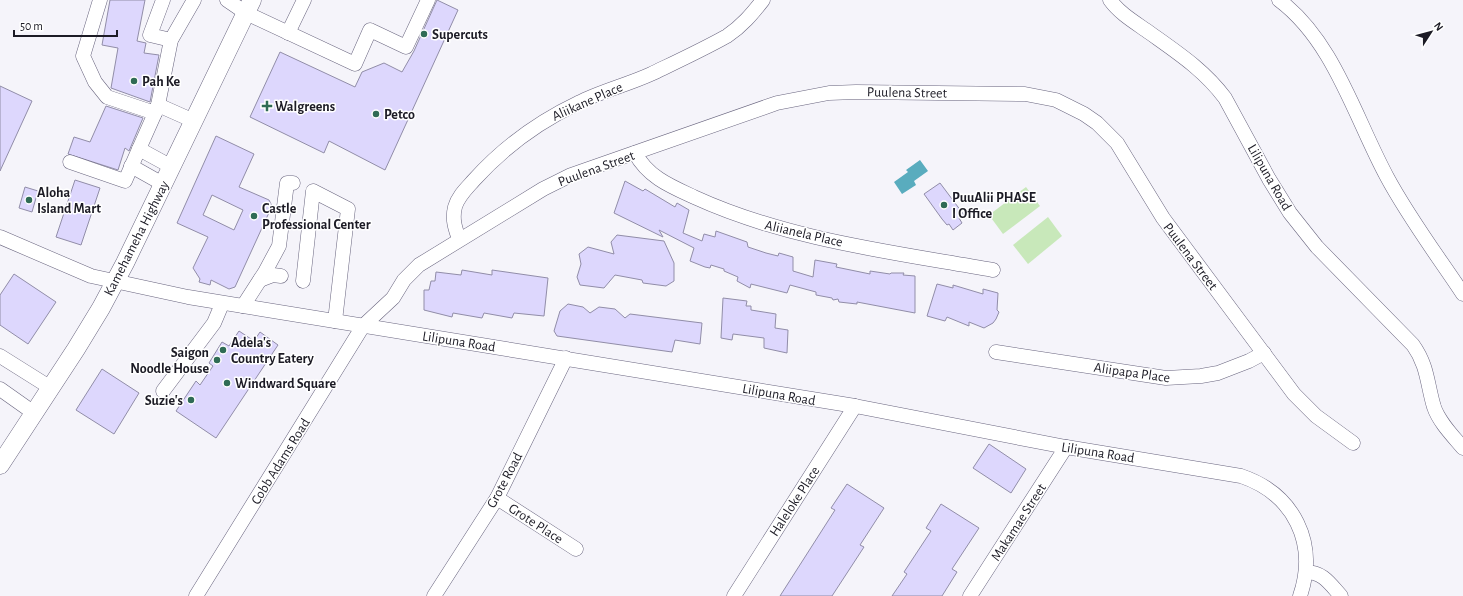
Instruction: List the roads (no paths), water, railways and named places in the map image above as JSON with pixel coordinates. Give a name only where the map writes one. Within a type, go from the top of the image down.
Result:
[{"type":"main road","name":"Kamehameha Highway","points":[[3,455],[51,388],[76,349],[115,281],[194,122],[249,6]]},
{"type":"street","points":[[100,0],[83,56],[94,82],[107,96],[156,109],[194,122]]},
{"type":"street","points":[[163,0],[150,34],[171,40]]},
{"type":"street","points":[[70,162],[125,181],[156,109],[171,40],[194,0]]},
{"type":"street","points":[[227,0],[249,6],[288,32],[355,64],[370,30],[406,47],[428,0]]},
{"type":"street","points":[[288,32],[304,0]]},
{"type":"street","name":"Aliikane Place","points":[[459,239],[454,224],[453,215],[458,200],[479,174],[510,145],[561,111],[597,94],[649,74],[725,36],[743,24],[763,0]]},
{"type":"street","name":"Lilipuna Road","points":[[1110,0],[1122,13],[1192,63],[1216,85],[1225,98],[1269,179],[1290,213],[1317,247],[1413,345],[1428,375],[1434,409],[1463,448]]},
{"type":"street","points":[[1278,0],[1305,24],[1320,43],[1387,178],[1463,294]]},
{"type":"street","name":"Puulena Street","points":[[364,326],[393,298],[404,280],[419,265],[459,239],[557,182],[754,110],[796,99],[829,93],[1025,94],[1056,100],[1084,114],[1097,123],[1117,143],[1162,218],[1294,394],[1304,405],[1334,430],[1354,443]]},
{"type":"street","points":[[139,149],[172,167]]},
{"type":"street","name":"Aliianela Place","points":[[635,153],[642,165],[664,182],[716,207],[762,224],[808,237],[993,270]]},
{"type":"street","points":[[131,166],[163,184]]},
{"type":"street","points":[[243,306],[260,280],[279,246],[288,183],[293,183]]},
{"type":"street","points":[[303,281],[313,191],[348,209],[335,321]]},
{"type":"street","name":"Lilipuna Road","points":[[0,237],[91,276],[167,294],[855,406],[1066,447],[1229,474],[1252,480],[1268,489],[1282,500],[1296,521],[1305,546],[1306,572],[1300,596]]},
{"type":"street","points":[[260,280],[273,275],[281,276]]},
{"type":"street","points":[[163,391],[214,323],[222,304]]},
{"type":"street","name":"Cobb Adams Road","points":[[196,596],[364,326]]},
{"type":"street","name":"Aliipapa Place","points":[[996,352],[1166,378],[1201,376],[1218,373],[1234,368],[1264,353]]},
{"type":"street","points":[[0,356],[51,388]]},
{"type":"street","name":"Grote Road","points":[[434,596],[497,498],[566,358]]},
{"type":"street","points":[[0,389],[34,413]]},
{"type":"street","name":"Haleloke Place","points":[[734,596],[855,406]]},
{"type":"street","name":"Makamae Street","points":[[970,596],[1066,447]]},
{"type":"street","name":"Grote Place","points":[[497,498],[576,549]]},
{"type":"street","points":[[1306,572],[1315,573],[1324,577],[1341,596]]},
{"type":"water","points":[[920,160],[928,171],[914,181],[916,185],[902,194],[894,182],[908,172],[906,170]]},
{"type":"place","name":"Supercuts","points":[[424,34]]},
{"type":"place","name":"Pah Ke","points":[[134,81]]},
{"type":"place","name":"Walgreens","points":[[267,106]]},
{"type":"place","name":"Petco","points":[[376,114]]},
{"type":"place","name":"Aloha Island Mart","points":[[29,200]]},
{"type":"place","name":"PuuAlii PHASE I Office","points":[[944,205]]},
{"type":"place","name":"Castle Professional Center","points":[[254,216]]},
{"type":"place","name":"Adela's Country Eatery","points":[[223,350]]},
{"type":"place","name":"Saigon Noodle House","points":[[217,360]]},
{"type":"place","name":"Windward Square","points":[[227,383]]},
{"type":"place","name":"Suzie's","points":[[191,400]]}]
